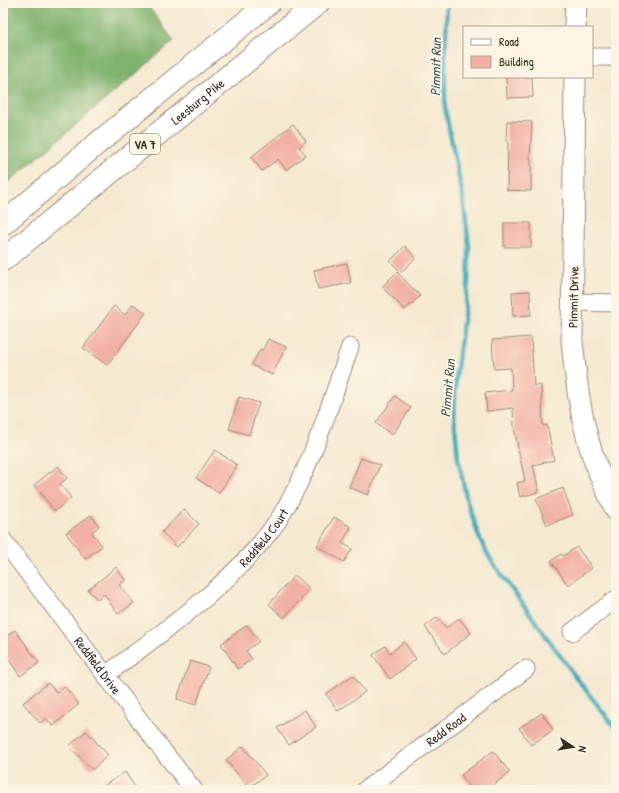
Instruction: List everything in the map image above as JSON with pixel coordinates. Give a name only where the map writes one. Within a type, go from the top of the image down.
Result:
[{"type":"main road","name":"VA 7","points":[[3,224],[99,142],[269,3]]},
{"type":"main road","name":"Leesburg Pike","points":[[3,260],[318,3]]},
{"type":"street","points":[[575,26],[576,3]]},
{"type":"street","points":[[593,57],[616,57]]},
{"type":"street","name":"Pimmit Drive","points":[[575,78],[572,341],[576,380],[583,420],[596,466],[616,510]]},
{"type":"street","points":[[572,302],[616,303]]},
{"type":"street","name":"Reddfield Court","points":[[106,675],[197,605],[238,568],[278,521],[292,497],[310,458],[350,347]]},
{"type":"street","name":"Reddfield Drive","points":[[3,540],[194,790]]},
{"type":"street","points":[[572,632],[616,599]]},
{"type":"street","name":"Redd Road","points":[[365,790],[526,669]]},
{"type":"green space","points":[[3,3],[146,3],[174,41],[3,187]]},
{"type":"building","points":[[506,78],[532,78],[533,97],[507,98]]},
{"type":"building","points":[[507,121],[532,122],[530,159],[531,191],[507,190]]},
{"type":"building","points":[[293,124],[306,141],[299,147],[306,155],[286,170],[278,159],[262,171],[251,157]]},
{"type":"building","points":[[504,223],[531,223],[531,247],[504,247]]},
{"type":"building","points":[[405,246],[416,258],[401,272],[390,261]]},
{"type":"building","points":[[347,263],[351,283],[318,289],[314,270]]},
{"type":"building","points":[[397,272],[420,296],[405,310],[382,287]]},
{"type":"building","points":[[530,291],[531,315],[513,316],[512,292]]},
{"type":"building","points":[[133,304],[146,313],[107,365],[83,348],[114,306],[125,315]]},
{"type":"building","points":[[531,337],[534,386],[541,385],[543,426],[547,425],[554,460],[533,465],[539,492],[520,497],[517,483],[525,481],[514,428],[513,408],[487,411],[485,393],[512,390],[511,368],[494,369],[492,340]]},
{"type":"building","points":[[268,339],[286,347],[272,375],[252,365],[260,349],[263,350]]},
{"type":"building","points":[[395,396],[411,408],[392,435],[376,423]]},
{"type":"building","points":[[239,397],[259,403],[249,435],[229,429]]},
{"type":"building","points":[[215,450],[237,465],[219,493],[196,478]]},
{"type":"building","points":[[361,458],[380,465],[368,495],[349,487]]},
{"type":"building","points":[[58,466],[67,478],[60,484],[71,498],[55,511],[34,485]]},
{"type":"building","points":[[563,488],[573,515],[547,525],[536,499]]},
{"type":"building","points":[[184,509],[199,524],[177,547],[162,532]]},
{"type":"building","points":[[91,515],[99,526],[92,532],[102,546],[85,559],[66,533]]},
{"type":"building","points":[[334,517],[351,527],[342,543],[352,549],[344,562],[317,546]]},
{"type":"building","points":[[577,547],[592,568],[568,585],[551,561],[561,554],[563,556]]},
{"type":"building","points":[[116,567],[125,580],[119,585],[134,603],[118,614],[104,594],[98,600],[88,590]]},
{"type":"building","points":[[295,575],[310,589],[284,618],[269,604]]},
{"type":"building","points":[[437,617],[446,628],[459,618],[471,633],[445,654],[425,627]]},
{"type":"building","points":[[247,625],[259,641],[246,651],[252,659],[238,669],[221,644]]},
{"type":"building","points":[[15,630],[39,663],[20,676],[3,651],[3,639]]},
{"type":"building","points":[[404,642],[416,659],[390,679],[373,655],[385,646],[390,653]]},
{"type":"building","points":[[190,661],[209,667],[196,705],[177,699]]},
{"type":"building","points":[[353,675],[365,692],[338,711],[326,694]]},
{"type":"building","points":[[48,683],[57,693],[64,686],[79,704],[53,726],[46,718],[40,723],[23,703]]},
{"type":"building","points":[[305,710],[316,727],[289,745],[277,728]]},
{"type":"building","points":[[542,713],[553,730],[531,745],[519,728]]},
{"type":"building","points":[[86,731],[108,755],[92,770],[69,746]]},
{"type":"building","points":[[243,746],[266,775],[249,788],[226,760]]},
{"type":"building","points":[[493,751],[510,772],[487,790],[473,790],[461,775]]},
{"type":"building","points":[[125,772],[137,790],[97,790]]},
{"type":"waterway","name":"Pimmit Run","points":[[447,3],[445,109],[463,198],[469,246],[468,284],[456,376],[454,415],[458,458],[467,501],[479,537],[490,559],[575,676],[616,729]]}]
